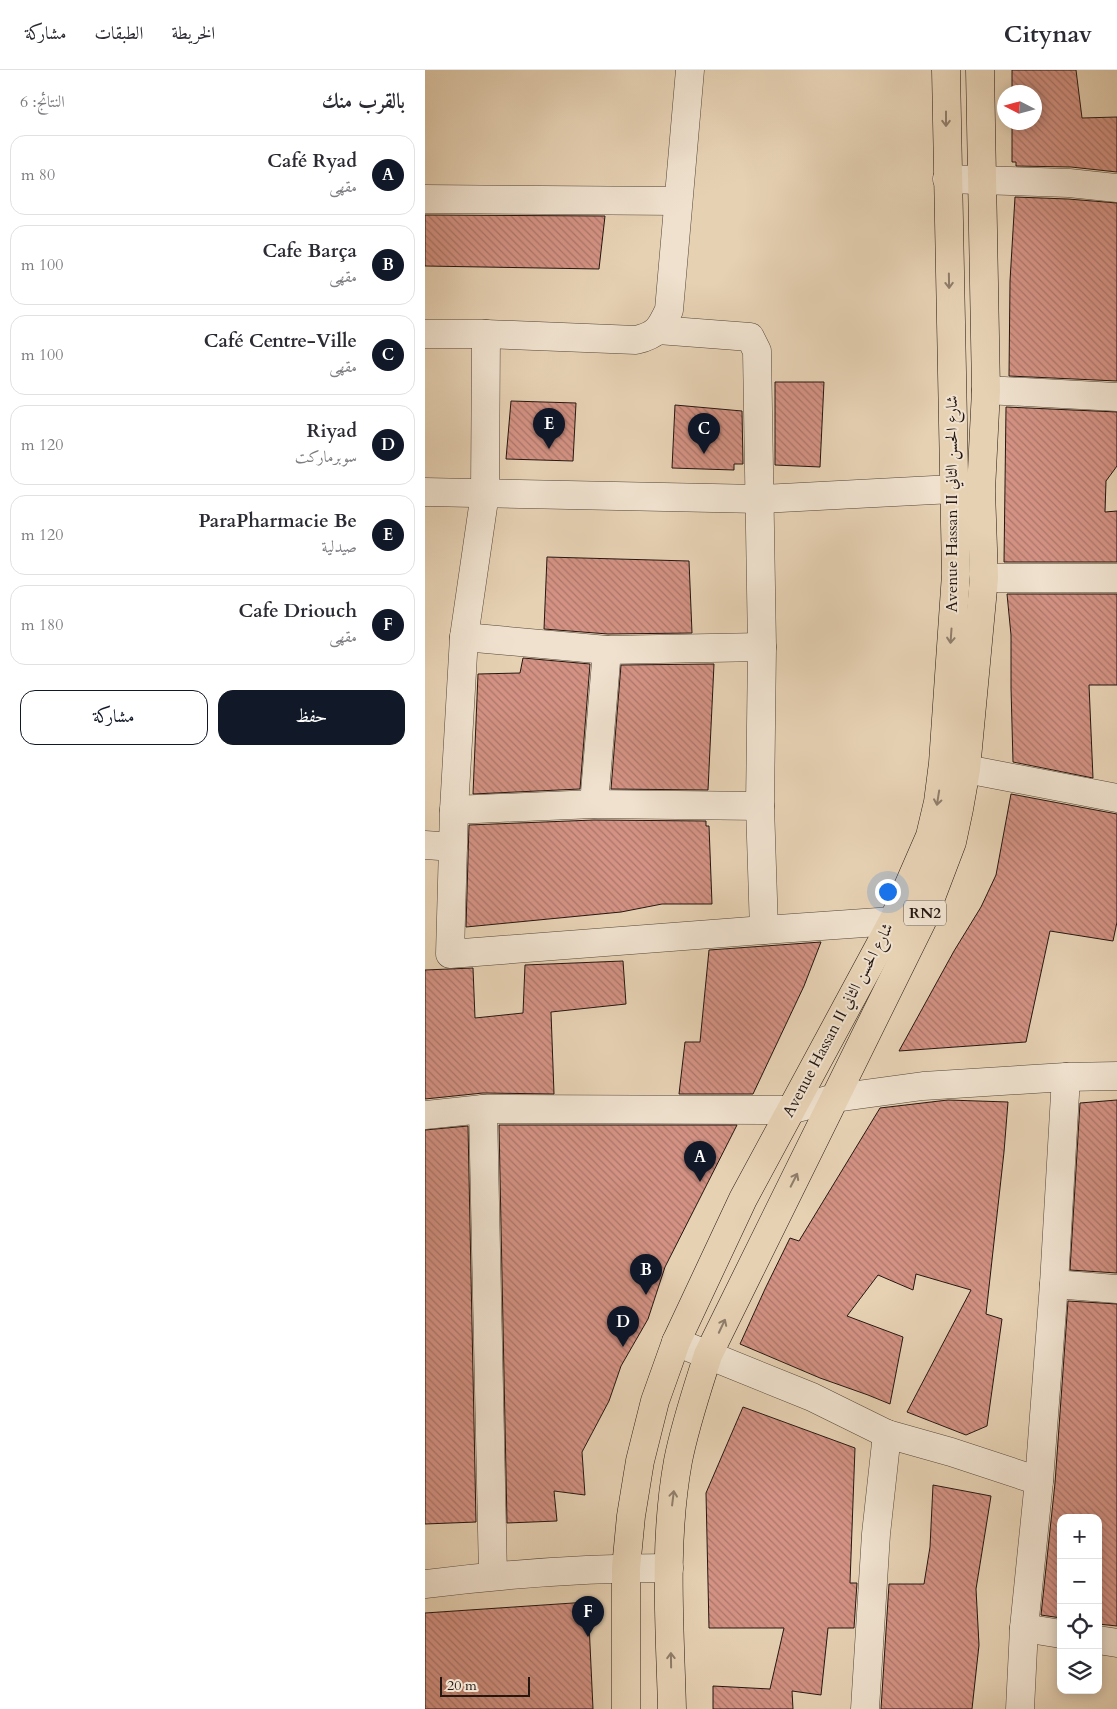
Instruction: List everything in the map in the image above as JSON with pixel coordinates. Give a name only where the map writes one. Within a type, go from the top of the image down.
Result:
[{"type":"main road","name":"Avenue Hassan II شارع الحسن الثاني","points":[[626,1709],[626,1568],[631,1516],[640,1461],[655,1401],[676,1342],[743,1199],[893,921],[927,844],[938,802],[943,763],[956,574],[946,70]]},
{"type":"main road","name":"Avenue Hassan II شارع الحسن الثاني","points":[[671,1709],[669,1568],[671,1520],[678,1462],[691,1408],[708,1355],[922,921],[952,842],[966,769],[984,578],[981,490],[986,390],[980,70]]},
{"type":"street","points":[[425,334],[487,334],[636,340],[650,337],[658,330],[669,310],[677,201],[690,70]]},
{"type":"street","points":[[947,179],[1069,183],[1117,188]]},
{"type":"street","points":[[425,199],[677,201]]},
{"type":"street","points":[[658,330],[750,337],[757,351],[762,647],[760,806],[764,930]]},
{"type":"street","points":[[487,334],[485,493],[464,637],[454,810],[450,954],[764,930],[893,921],[922,921]]},
{"type":"street","points":[[986,390],[1117,397]]},
{"type":"street","points":[[425,492],[760,499],[953,489],[981,490]]},
{"type":"street","points":[[984,578],[1117,578]]},
{"type":"street","points":[[464,637],[607,650],[762,647]]},
{"type":"street","points":[[595,804],[607,650]]},
{"type":"street","points":[[966,769],[1117,798]]},
{"type":"street","points":[[454,810],[595,804],[760,806]]},
{"type":"street","points":[[425,845],[453,847]]},
{"type":"street","points":[[425,1115],[483,1109],[790,1110],[835,1098],[923,1086],[1066,1077],[1117,1076]]},
{"type":"street","points":[[1020,1709],[1024,1628],[1039,1482],[1054,1284],[1066,1077]]},
{"type":"street","points":[[483,1109],[493,1576]]},
{"type":"street","points":[[1054,1284],[1117,1290]]},
{"type":"street","points":[[676,1342],[812,1397],[887,1434],[951,1452],[1039,1482]]},
{"type":"street","points":[[865,1709],[877,1534],[887,1434]]},
{"type":"street","points":[[425,1584],[493,1576],[626,1568],[669,1568]]},
{"type":"street","points":[[1024,1628],[1057,1633]]},
{"type":"street","points":[[1102,1641],[1117,1643]]},
{"type":"building","points":[[1012,70],[1076,70],[1082,118],[1117,117],[1117,172],[1071,167],[1016,166],[1016,162],[1012,162],[1012,130],[1042,130],[1042,85],[1012,85]]},
{"type":"building","points":[[1015,197],[1117,203],[1117,381],[1009,376],[1010,281]]},
{"type":"building","points":[[425,215],[605,216],[599,269],[425,266]]},
{"type":"building","points":[[775,382],[824,382],[820,467],[775,465]]},
{"type":"building","points":[[511,401],[576,403],[573,461],[506,459]]},
{"type":"building","points":[[675,405],[742,411],[743,464],[734,464],[734,470],[672,468]]},
{"type":"building","points":[[1006,407],[1117,412],[1117,466],[1106,481],[1105,512],[1117,511],[1117,562],[1004,562]]},
{"type":"building","points":[[547,557],[689,561],[692,633],[608,634],[544,629]]},
{"type":"building","points":[[1007,594],[1117,594],[1117,685],[1089,685],[1093,778],[1013,762],[1011,635]]},
{"type":"building","points":[[523,658],[590,664],[580,789],[473,794],[478,674],[520,673]]},
{"type":"building","points":[[714,664],[708,790],[611,789],[621,665]]},
{"type":"building","points":[[1011,794],[1117,814],[1117,922],[1113,941],[1050,931],[1026,1042],[899,1051],[954,951],[981,907],[996,875]]},
{"type":"building","points":[[594,820],[706,821],[706,826],[709,826],[712,904],[662,904],[621,912],[466,927],[469,825]]},
{"type":"building","points":[[821,942],[804,986],[753,1094],[679,1094],[685,1042],[700,1042],[709,950]]},
{"type":"building","points":[[623,961],[626,1004],[551,1012],[554,1094],[483,1093],[425,1099],[425,970],[473,968],[475,1018],[523,1013],[525,965]]},
{"type":"building","points":[[948,1100],[1008,1102],[986,1314],[1002,1319],[987,1426],[966,1435],[907,1412],[971,1290],[916,1274],[913,1290],[878,1275],[847,1316],[903,1337],[890,1404],[820,1378],[740,1344],[790,1238],[799,1241],[880,1108]]},
{"type":"building","points":[[1117,1100],[1117,1273],[1070,1270],[1080,1103]]},
{"type":"building","points":[[499,1125],[737,1125],[665,1267],[648,1319],[621,1366],[609,1401],[582,1452],[585,1495],[554,1491],[557,1521],[507,1523]]},
{"type":"building","points":[[468,1126],[476,1522],[425,1524],[425,1130]]},
{"type":"building","points":[[1068,1301],[1117,1304],[1117,1626],[1102,1624],[1102,1514],[1057,1514],[1057,1617],[1041,1615],[1055,1483]]},
{"type":"building","points":[[743,1407],[855,1448],[850,1583],[857,1583],[854,1628],[828,1628],[821,1695],[792,1691],[793,1709],[713,1709],[713,1686],[770,1689],[784,1628],[709,1628],[706,1493]]},
{"type":"building","points":[[933,1485],[991,1496],[976,1589],[979,1645],[972,1709],[881,1709],[889,1584],[924,1584],[930,1547]]},
{"type":"building","points":[[588,1602],[593,1709],[425,1709],[425,1613]]},
{"type":"place","name":"ParaPharmacie Be","points":[[549,449]]},
{"type":"place","name":"Café Centre-Ville","points":[[704,454]]},
{"type":"place","name":"Café Ryad","points":[[700,1182]]},
{"type":"place","name":"Cafe Barça","points":[[646,1295]]},
{"type":"place","name":"Riyad","points":[[623,1347]]},
{"type":"place","name":"Cafe Driouch","points":[[588,1637]]}]
